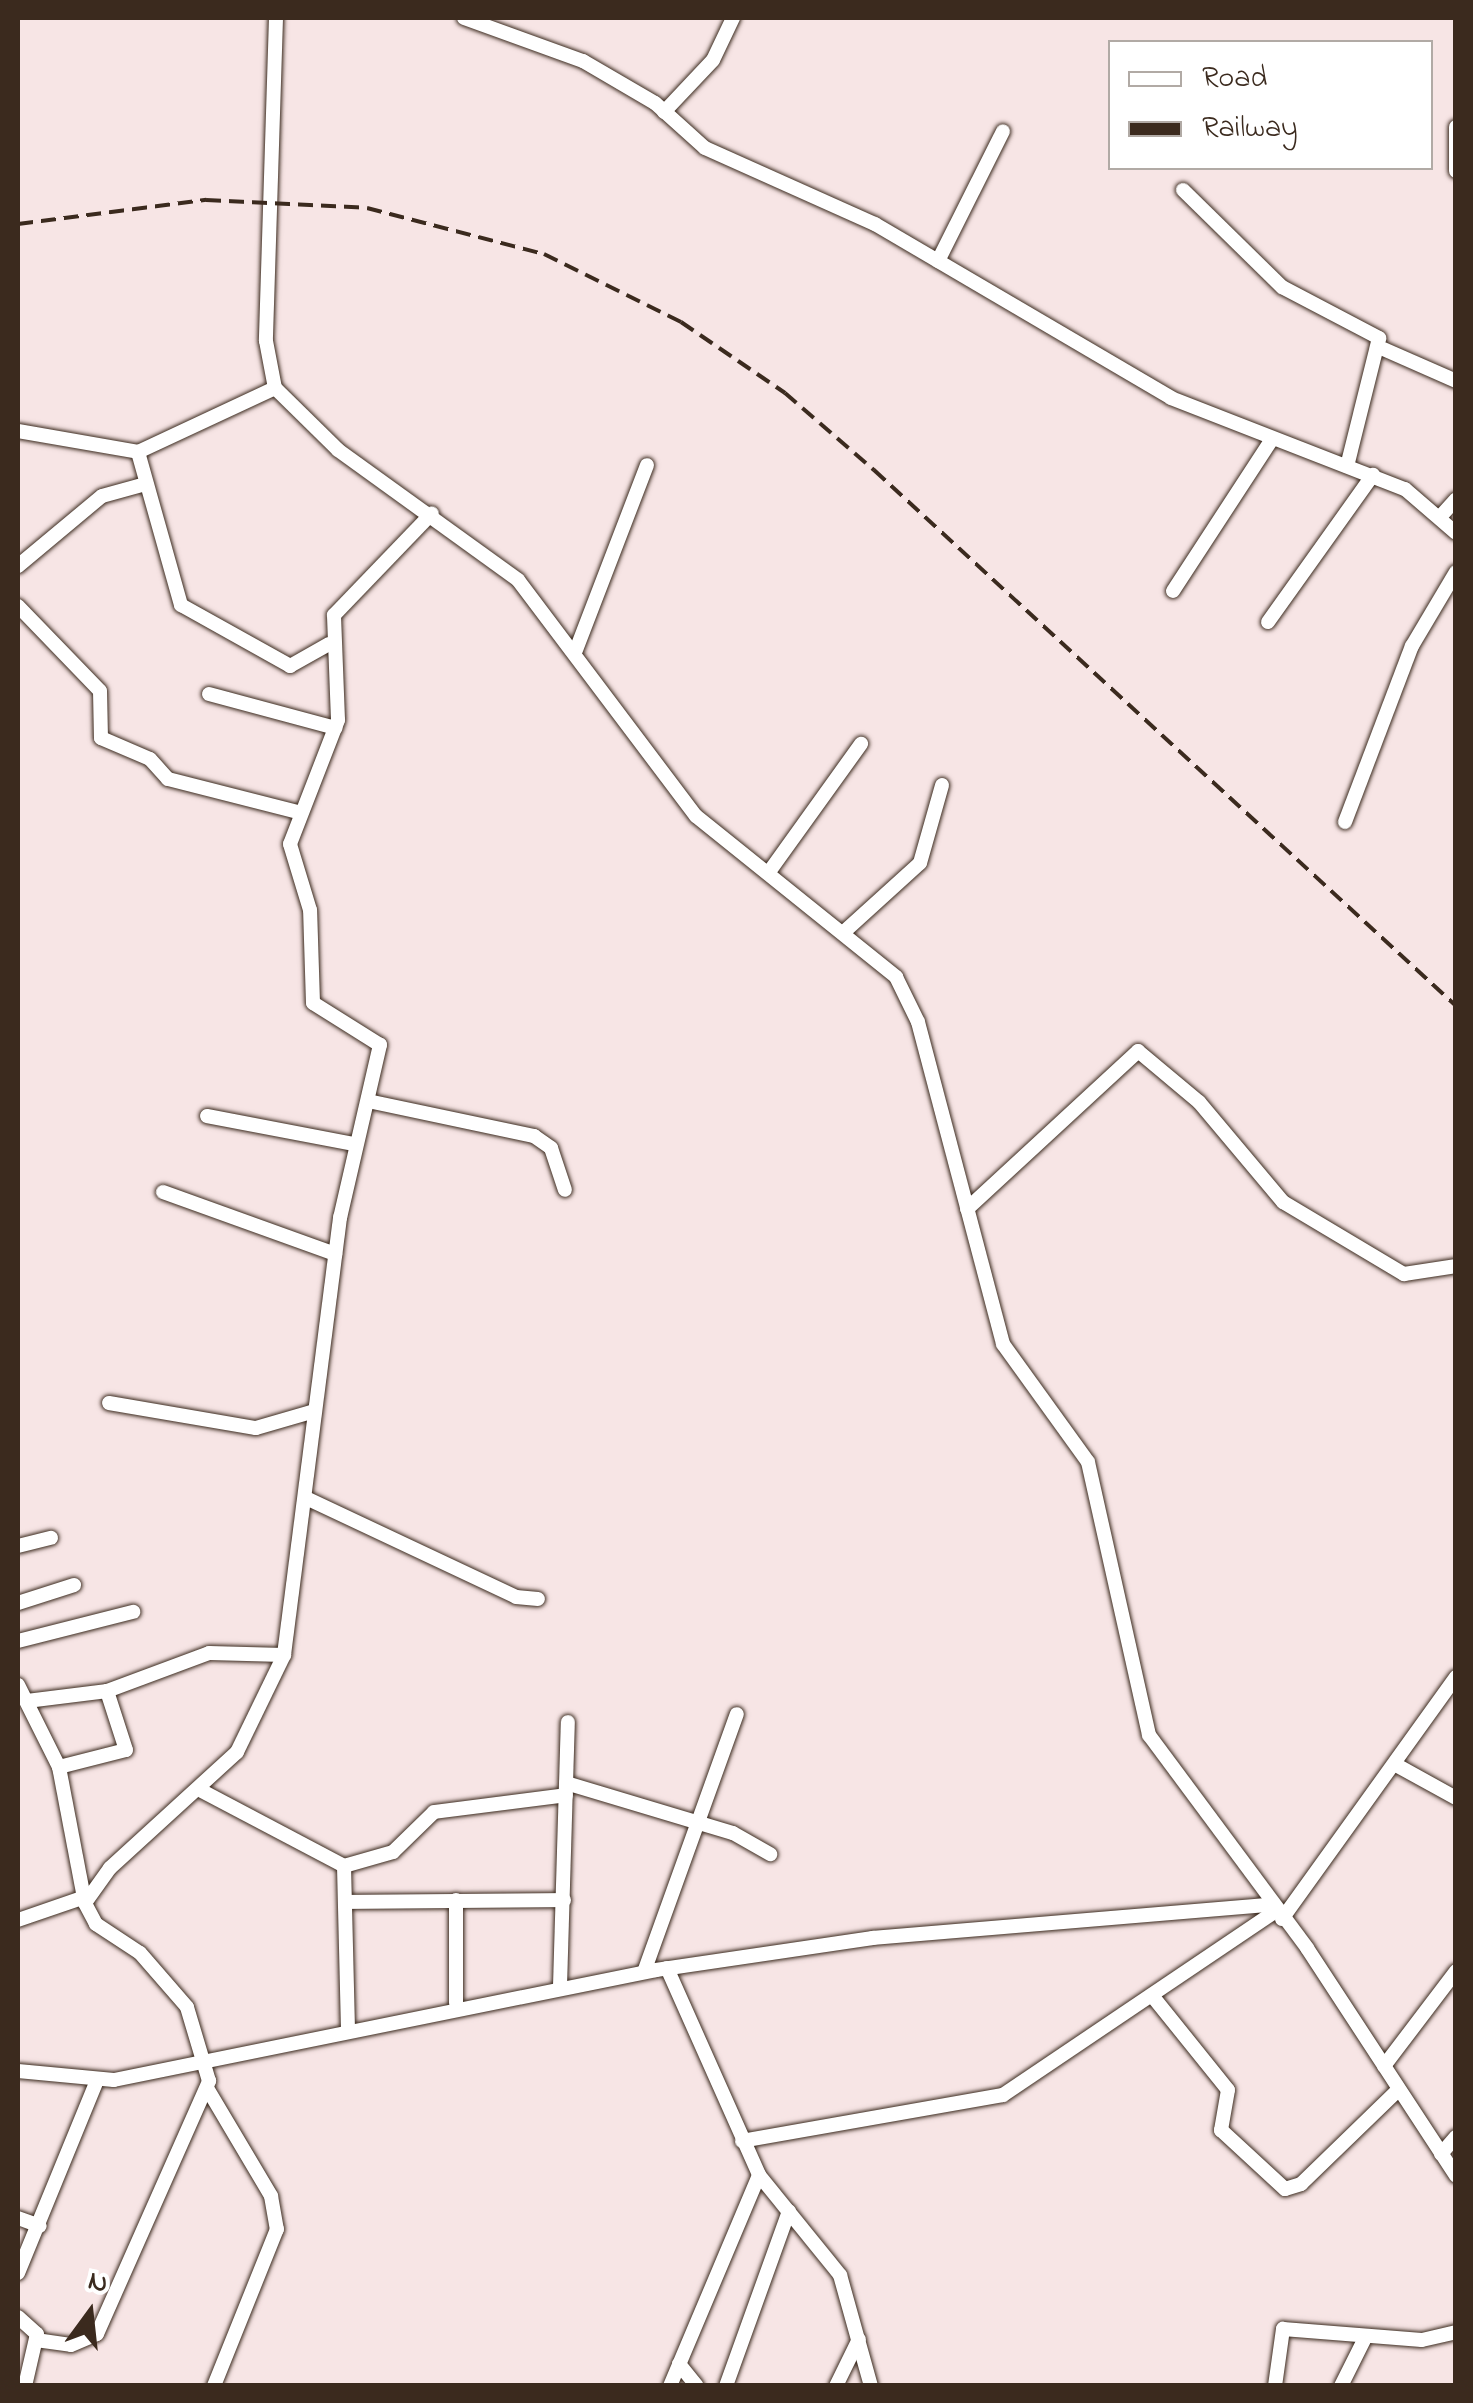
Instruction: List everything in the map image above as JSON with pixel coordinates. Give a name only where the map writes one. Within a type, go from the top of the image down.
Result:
[{"type":"street","points":[[276,18],[266,341],[275,388],[338,450],[432,513],[527,588],[576,650],[682,802],[846,931],[908,999],[1003,1344],[1088,1462],[1149,1734],[1384,2066],[1456,2176]]},
{"type":"street","points":[[464,18],[583,61],[660,107],[705,148],[938,261],[1171,398],[1372,474],[1440,517],[1456,533]]},
{"type":"street","points":[[660,107],[713,60],[733,18]]},
{"type":"street","points":[[1456,127],[1456,171]]},
{"type":"street","points":[[938,261],[1003,131]]},
{"type":"street","points":[[1183,190],[1282,287],[1374,331],[1381,348],[1346,466]]},
{"type":"street","points":[[1381,348],[1456,381]]},
{"type":"street","points":[[18,432],[138,452],[275,388]]},
{"type":"street","points":[[1173,591],[1272,439]]},
{"type":"street","points":[[138,452],[186,611],[290,666],[330,644]]},
{"type":"street","points":[[576,650],[647,465]]},
{"type":"street","points":[[1268,622],[1372,474]]},
{"type":"street","points":[[18,566],[102,496],[146,484]]},
{"type":"street","points":[[1440,517],[1456,500]]},
{"type":"street","points":[[18,1920],[84,1900],[110,1868],[202,1791],[257,1720],[284,1655],[335,1254],[378,1037],[326,1015],[310,997],[310,910],[290,844],[336,728],[330,644],[343,600],[432,513]]},
{"type":"street","points":[[1345,822],[1398,677],[1456,572]]},
{"type":"street","points":[[18,606],[100,691],[101,738],[150,758],[168,779],[301,814]]},
{"type":"street","points":[[208,694],[336,728]]},
{"type":"street","points":[[768,872],[861,744]]},
{"type":"street","points":[[846,931],[920,864],[942,785]]},
{"type":"street","points":[[967,1209],[1138,1051],[1199,1102],[1283,1202],[1404,1274],[1456,1266]]},
{"type":"street","points":[[368,1101],[534,1136],[552,1148],[565,1190]]},
{"type":"street","points":[[207,1116],[354,1144]]},
{"type":"street","points":[[163,1192],[335,1254]]},
{"type":"street","points":[[109,1403],[256,1428],[315,1411]]},
{"type":"street","points":[[306,1498],[516,1598],[538,1599]]},
{"type":"street","points":[[18,1546],[51,1538]]},
{"type":"street","points":[[18,1603],[74,1586]]},
{"type":"street","points":[[18,1641],[133,1612]]},
{"type":"street","points":[[18,2317],[36,2340],[71,2345],[97,2334],[207,2088],[207,2064],[165,1977],[96,1924],[84,1900],[59,1767],[20,1694],[107,1691],[208,1653],[284,1655]]},
{"type":"street","points":[[742,2141],[1003,2095],[1154,1998],[1244,1925],[1276,1912],[1398,1766],[1456,1677]]},
{"type":"street","points":[[59,1767],[126,1750],[107,1691]]},
{"type":"street","points":[[644,1972],[694,1823],[737,1714]]},
{"type":"street","points":[[560,1986],[568,1722]]},
{"type":"street","points":[[1398,1766],[1456,1798]]},
{"type":"street","points":[[202,1791],[344,1866],[392,1852],[434,1812],[566,1789],[694,1823],[770,1854]]},
{"type":"street","points":[[344,1866],[348,2028]]},
{"type":"street","points":[[456,1900],[456,2004]]},
{"type":"street","points":[[346,1902],[564,1900]]},
{"type":"street","points":[[18,2071],[96,2080],[207,2064],[456,2004],[873,1938],[1276,1912]]},
{"type":"street","points":[[667,1968],[758,2175],[830,2257],[859,2338],[871,2386]]},
{"type":"street","points":[[1384,2066],[1456,1971]]},
{"type":"street","points":[[1154,1998],[1228,2090],[1221,2130],[1285,2188],[1301,2184],[1399,2088]]},
{"type":"street","points":[[18,2273],[96,2080]]},
{"type":"street","points":[[207,2088],[271,2196],[276,2228],[214,2386]]},
{"type":"street","points":[[1441,2154],[1456,2137]]},
{"type":"street","points":[[670,2386],[758,2175]]},
{"type":"street","points":[[726,2386],[788,2211]]},
{"type":"street","points":[[18,2218],[40,2226]]},
{"type":"street","points":[[1275,2386],[1283,2328],[1365,2338],[1456,2332]]},
{"type":"street","points":[[836,2386],[859,2338]]},
{"type":"street","points":[[1341,2386],[1365,2338]]},
{"type":"street","points":[[25,2386],[36,2340]]},
{"type":"street","points":[[679,2364],[697,2386]]},
{"type":"railway","points":[[18,224],[206,200],[367,208],[544,254],[681,322],[785,393],[874,470],[1456,1006]]}]
